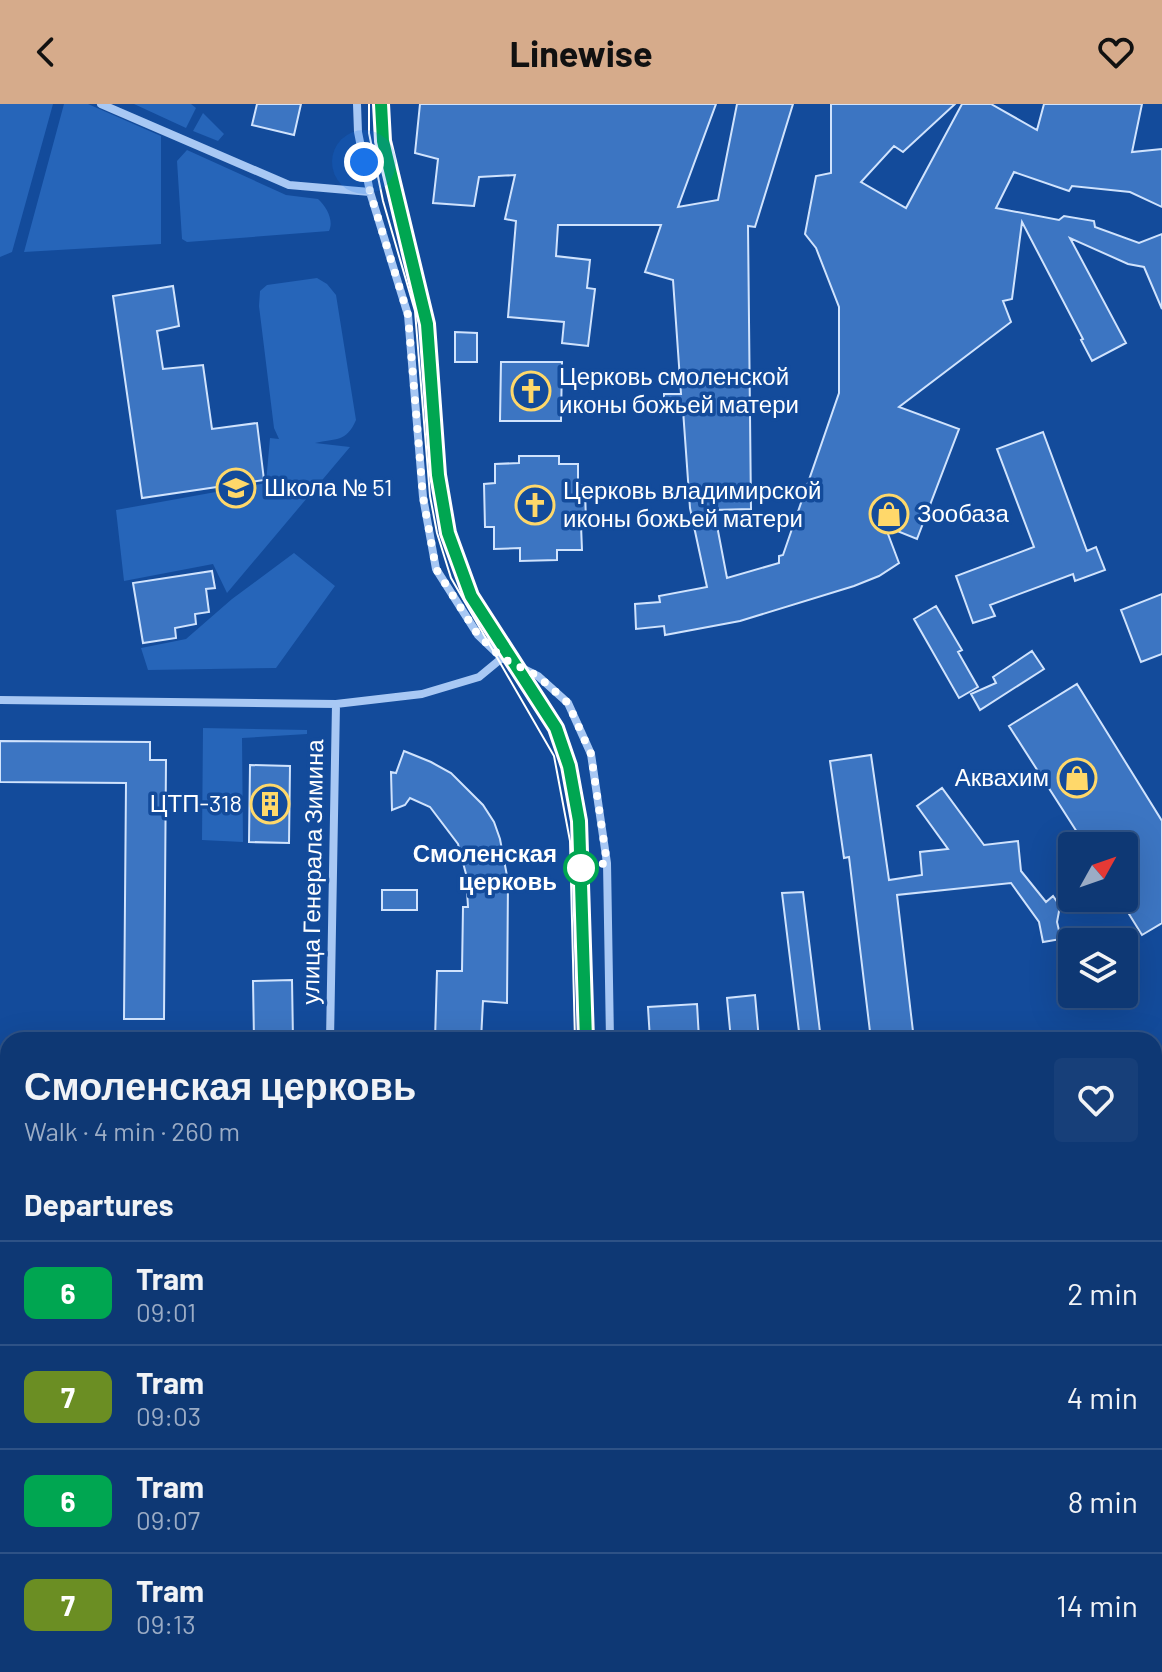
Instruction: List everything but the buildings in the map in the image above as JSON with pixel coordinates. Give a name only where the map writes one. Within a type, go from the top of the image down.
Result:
[{"type":"street","points":[[101,104],[289,185],[370,192]]},
{"type":"street","points":[[357,104],[358,132],[370,192],[408,315],[423,497],[436,569],[478,635],[502,658],[538,676],[568,703],[591,754],[607,863],[610,1032]]},
{"type":"street","points":[[0,700],[336,704],[422,694],[479,677],[502,658]]},
{"type":"street","name":"улица Генерала Зимина","points":[[330,1032],[336,704]]},
{"type":"shaded area","points":[[0,104],[53,104],[12,252],[0,257]]},
{"type":"shaded area","points":[[64,104],[88,104],[161,136],[161,244],[24,252]]},
{"type":"shaded area","points":[[134,104],[191,104],[196,108],[186,128]]},
{"type":"shaded area","points":[[203,113],[224,134],[218,141],[193,131]]},
{"type":"shaded area","points":[[187,150],[286,195],[318,199],[329,214],[329,231],[187,242],[182,239],[177,161]]},
{"type":"shaded area","points":[[317,278],[336,295],[356,420],[344,436],[315,443],[350,447],[227,593],[213,564],[124,581],[116,510],[266,483],[270,438],[279,439],[274,428],[259,306],[260,291],[267,285]]},
{"type":"shaded area","points":[[294,553],[335,586],[276,668],[148,670],[141,648],[186,639],[232,599]]},
{"type":"shaded area","points":[[203,728],[307,730],[307,734],[242,738],[243,842],[202,840]]},
{"type":"tram line","points":[[369,104],[369,133],[383,201],[415,311],[430,496],[437,533],[451,578],[554,756],[570,841],[575,1032]]},
{"type":"tram line","points":[[381,104],[383,141],[418,282]]},
{"type":"tram line","name":"6","points":[[381,104],[383,141],[427,324],[438,475],[448,533],[471,596],[556,728],[569,766],[579,821],[586,1032]]},
{"type":"tram line","points":[[451,540],[474,599]]},
{"type":"tram line","points":[[509,653],[556,728],[569,766],[575,800]]},
{"type":"place","name":"Церковь смоленской иконы божьей матери","points":[[531,391]]},
{"type":"place","name":"Школа № 51","points":[[236,488]]},
{"type":"place","name":"Церковь владимирской иконы божьей матери","points":[[535,505]]},
{"type":"place","name":"Зообаза","points":[[889,514]]},
{"type":"place","name":"Аквахим","points":[[1077,778]]},
{"type":"place","name":"ЦТП-318","points":[[270,804]]},
{"type":"place","name":"Смоленская церковь","points":[[581,868]]},
{"type":"route","points":[[364,162],[370,192],[408,315],[423,497],[436,569],[478,635],[502,658],[538,676],[568,703],[591,754],[607,863],[581,868]]}]
